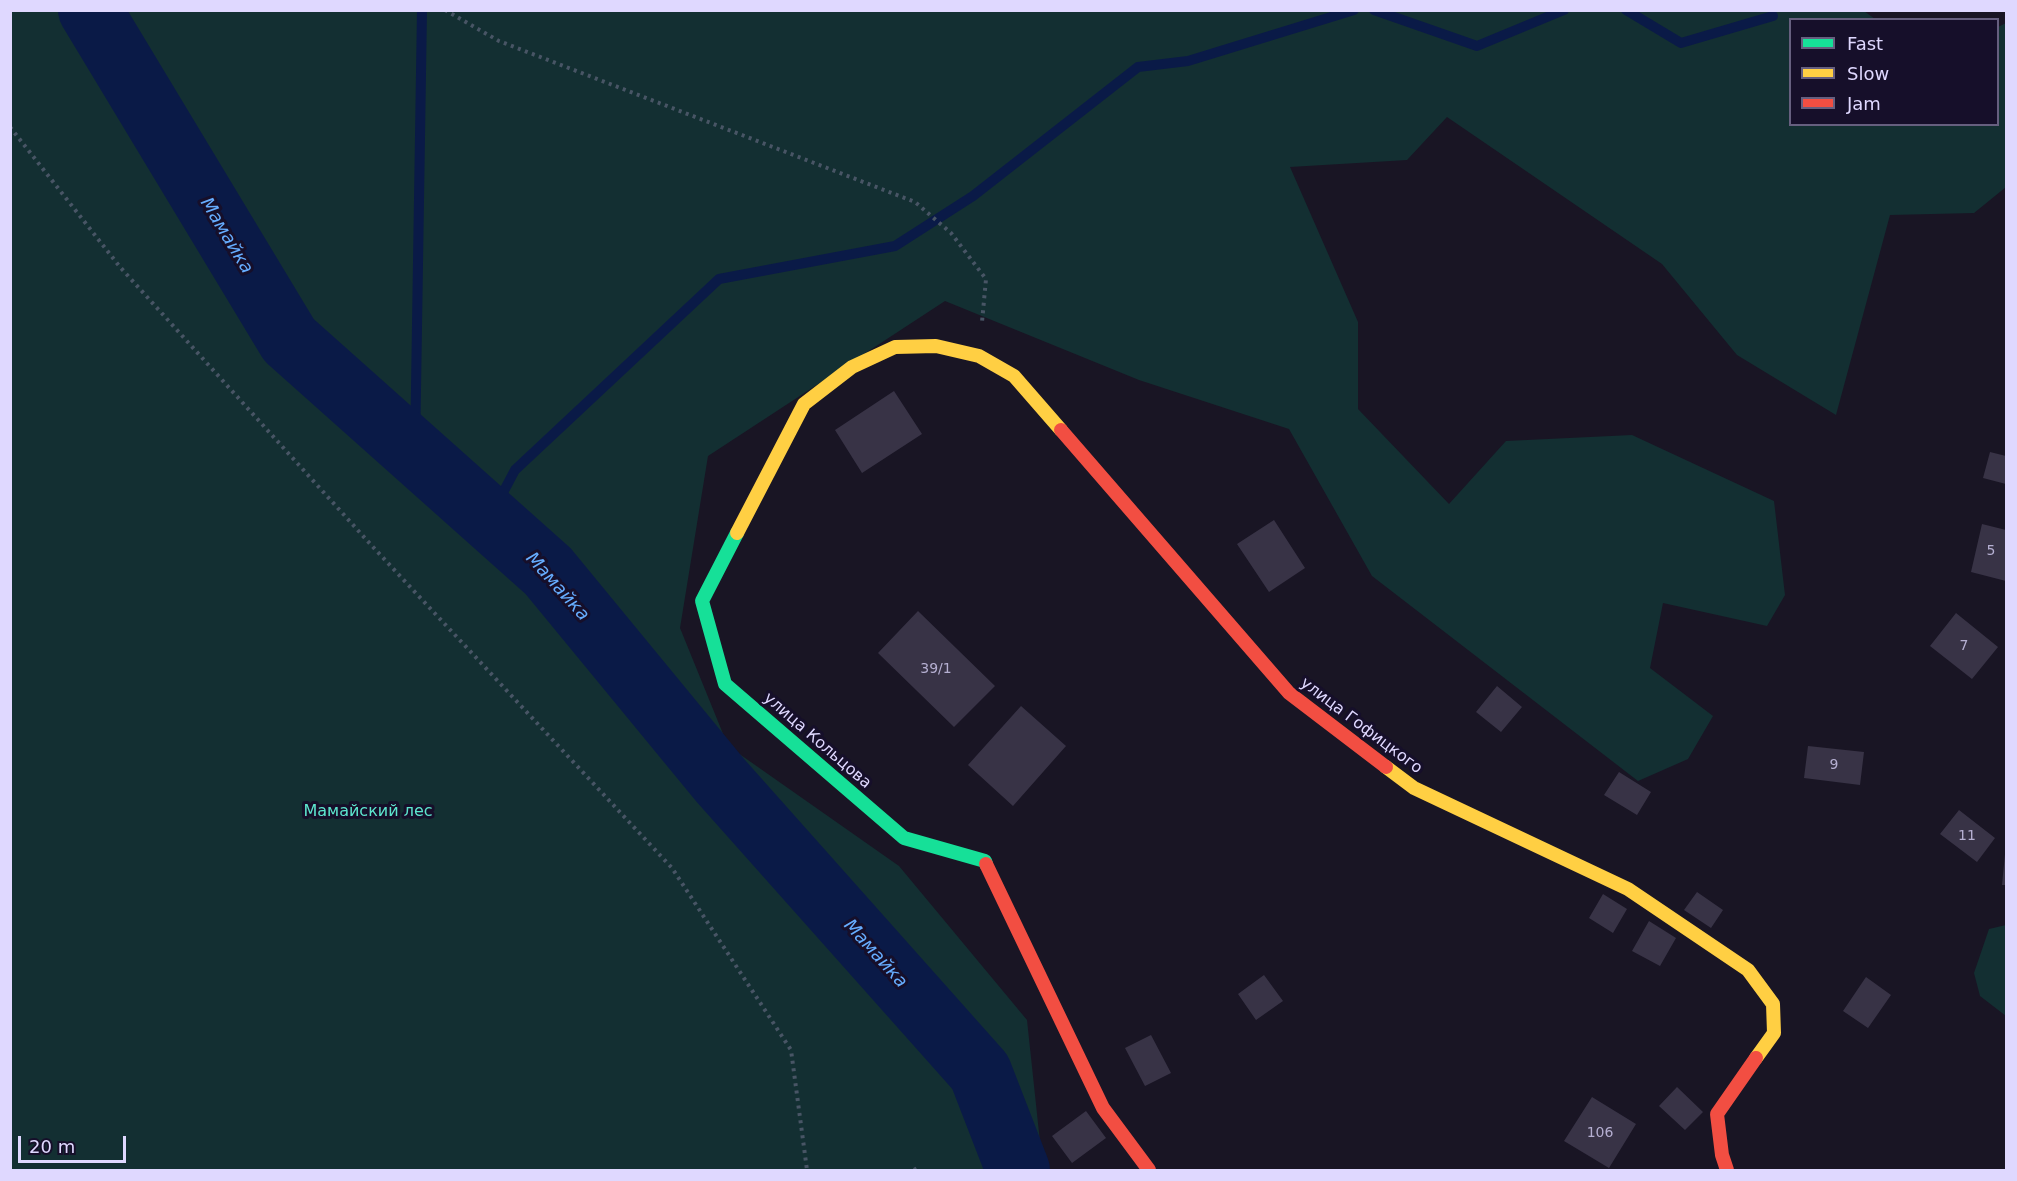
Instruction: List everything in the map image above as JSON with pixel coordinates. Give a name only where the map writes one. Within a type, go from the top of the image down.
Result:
[{"type":"street","name":"улица Гофицкого","points":[[936,346],[979,356],[1014,376],[1289,693],[1414,788],[1628,889],[1748,970],[1773,1004],[1774,1033],[1718,1114],[1722,1155],[1727,1170]]},
{"type":"street","name":"улица Кольцова","points":[[936,346],[895,347],[852,368],[804,404],[702,601],[725,684],[904,837],[985,861],[1103,1108],[1149,1170]]},
{"type":"path","points":[[445,10],[499,40],[915,202],[951,233],[986,279],[979,356]]},
{"type":"path","points":[[10,127],[120,267],[373,547],[672,868],[791,1050],[807,1170]]},
{"type":"path","points":[[914,1170],[920,1167]]},
{"type":"green space","name":"Мамайский лес","points":[[10,11],[1864,11],[1874,18],[1789,18],[1789,126],[1999,126],[1999,26],[2006,23],[2006,187],[1974,213],[1890,215],[1836,415],[1737,355],[1662,264],[1447,117],[1407,160],[1290,167],[1358,322],[1358,409],[1449,504],[1506,441],[1632,435],[1774,501],[1785,595],[1767,626],[1663,603],[1650,668],[1713,716],[1688,759],[1638,781],[1372,576],[1289,429],[1139,380],[945,301],[708,456],[680,628],[728,746],[899,866],[1027,1020],[1043,1170],[11,1170]]},
{"type":"green space","points":[[2006,925],[2006,1016],[1980,996],[1974,973],[1989,929]]},
{"type":"building","points":[[894,391],[922,434],[862,473],[835,430]]},
{"type":"building","points":[[1990,452],[2006,456],[2006,484],[1983,478]]},
{"type":"building","points":[[1274,520],[1305,568],[1269,592],[1237,544]]},
{"type":"building","points":[[1982,524],[2006,530],[2006,581],[1971,572]]},
{"type":"building","points":[[918,611],[995,686],[954,727],[878,653]]},
{"type":"building","points":[[1956,613],[1998,647],[1972,679],[1930,646]]},
{"type":"building","points":[[1497,686],[1522,707],[1501,732],[1476,712]]},
{"type":"building","points":[[1021,706],[1066,746],[1013,806],[968,765]]},
{"type":"building","points":[[1808,746],[1864,752],[1860,785],[1804,778]]},
{"type":"building","points":[[1619,772],[1651,792],[1637,815],[1604,795]]},
{"type":"building","points":[[1959,810],[1995,838],[1977,862],[1940,834]]},
{"type":"building","points":[[2005,854],[2006,885],[2002,885]]},
{"type":"building","points":[[1697,892],[1723,910],[1711,928],[1684,910]]},
{"type":"building","points":[[1603,894],[1627,909],[1613,933],[1589,918]]},
{"type":"building","points":[[1649,921],[1676,938],[1660,966],[1632,951]]},
{"type":"building","points":[[1264,975],[1283,1001],[1256,1020],[1238,994]]},
{"type":"building","points":[[1866,977],[1891,995],[1868,1028],[1843,1011]]},
{"type":"building","points":[[1151,1035],[1171,1073],[1145,1086],[1125,1048]]},
{"type":"building","points":[[1677,1087],[1703,1112],[1685,1130],[1659,1106]]},
{"type":"building","points":[[1592,1097],[1636,1124],[1609,1168],[1564,1141]]},
{"type":"building","points":[[1086,1111],[1106,1138],[1072,1163],[1052,1136]]},
{"type":"waterway","name":"Мамайка","points":[[90,10],[289,340],[548,571],[720,780],[980,1072],[1018,1170]]},
{"type":"waterway","points":[[415,452],[422,10]]},
{"type":"waterway","points":[[489,519],[515,470],[719,279],[895,246],[973,196],[1138,67],[1188,61],[1354,10]]},
{"type":"waterway","points":[[1374,10],[1477,46],[1564,10]]},
{"type":"waterway","points":[[1626,10],[1681,43],[1773,16]]},
{"type":"traffic: fast","points":[[737,533],[702,601],[725,684],[904,838],[985,861],[986,864]]},
{"type":"traffic: slow","points":[[737,533],[804,404],[852,367],[895,347],[936,346],[979,356],[1014,376],[1061,430]]},
{"type":"traffic: slow","points":[[1386,767],[1414,788],[1628,889],[1748,970],[1773,1004],[1774,1033],[1756,1058]]},
{"type":"traffic: jam","points":[[1061,430],[1289,693],[1386,767]]},
{"type":"traffic: jam","points":[[986,864],[1103,1108],[1149,1170]]},
{"type":"traffic: jam","points":[[1727,1170],[1722,1155],[1717,1114],[1756,1058]]}]
